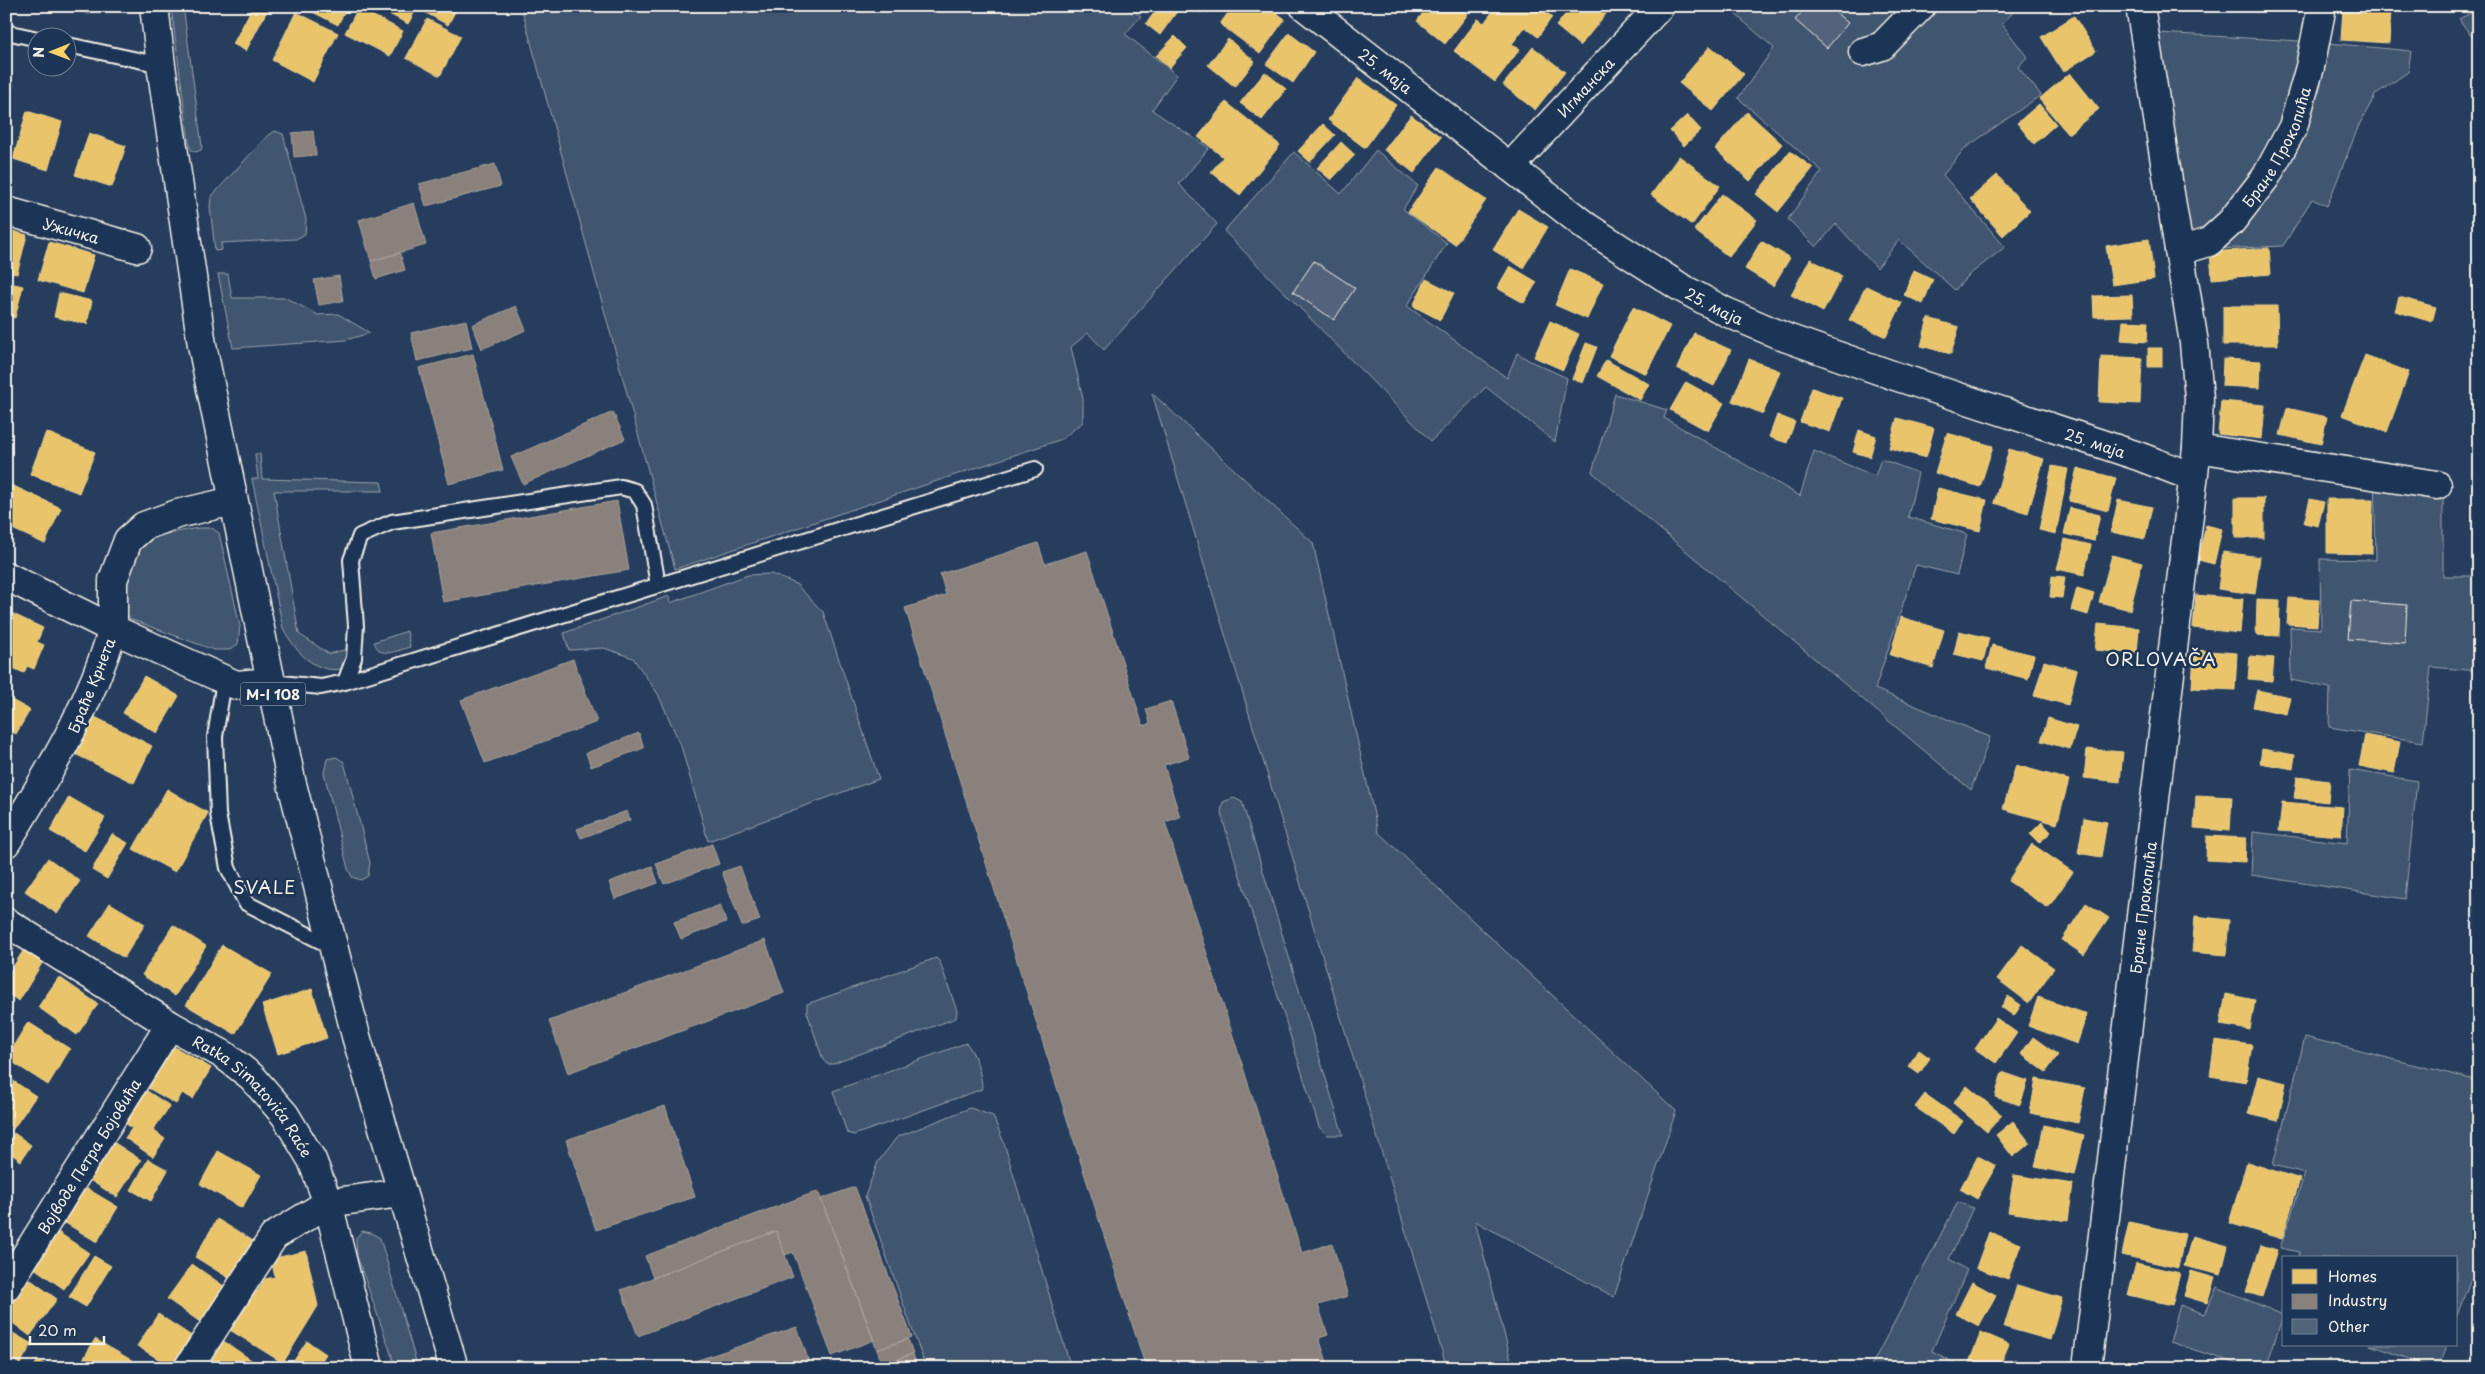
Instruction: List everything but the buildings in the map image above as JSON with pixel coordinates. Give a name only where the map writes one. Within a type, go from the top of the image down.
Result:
[{"type":"street","name":"M-I 108","points":[[154,6],[202,345],[291,780],[356,1036],[454,1368]]},
{"type":"street","name":"25. маја","points":[[1304,6],[1587,227],[1680,287],[1726,312],[1787,338],[1886,373],[2138,456],[2193,477]]},
{"type":"street","name":"Игманска","points":[[1510,167],[1660,6]]},
{"type":"street","points":[[1863,52],[1882,46],[1922,6]]},
{"type":"street","name":"Бране Прокопића","points":[[2087,1368],[2197,448],[2199,398],[2194,344],[2140,6]]},
{"type":"street","name":"Бране Прокопића","points":[[2179,250],[2209,242],[2231,222],[2266,177],[2293,127],[2310,67],[2322,6]]},
{"type":"street","name":"Ужичка","points":[[6,211],[137,248]]},
{"type":"street","points":[[2197,448],[2437,485]]},
{"type":"street","points":[[233,501],[177,514],[144,526],[128,540],[113,580],[113,630],[236,685],[271,682]]},
{"type":"street","name":"Браће Крнета","points":[[6,576],[113,630],[103,664],[68,742],[6,843]]},
{"type":"street","name":"Ratka Simatovića Raće","points":[[6,922],[170,1025],[224,1055],[252,1077],[285,1115],[312,1160],[328,1203],[369,1368]]},
{"type":"street","name":"Војводе Петра Бојовића","points":[[6,1287],[170,1025]]},
{"type":"street","points":[[188,1368],[274,1236],[328,1203],[401,1193]]},
{"type":"lane","points":[[6,32],[28,37]]},
{"type":"lane","points":[[78,48],[161,65]]},
{"type":"lane","points":[[271,682],[321,687],[345,682],[1035,469]]},
{"type":"lane","points":[[345,682],[354,658],[356,626],[351,560],[360,536],[392,522],[621,486],[635,491],[644,505],[658,586]]},
{"type":"lane","points":[[224,681],[215,737],[218,814],[228,868],[246,903],[334,948]]},
{"type":"shaded area","points":[[171,6],[183,6],[202,146],[201,150],[196,152],[191,150],[189,142]]},
{"type":"shaded area","points":[[521,6],[1127,6],[1141,16],[1125,34],[1177,75],[1152,110],[1209,148],[1179,184],[1217,224],[1104,350],[1088,333],[1071,347],[1083,399],[1083,422],[1062,439],[675,569]]},
{"type":"shaded area","points":[[1726,6],[2019,6],[2002,24],[2027,57],[2018,67],[2041,95],[1964,149],[1943,175],[2005,247],[1969,275],[1955,290],[1899,240],[1877,268],[1836,224],[1816,247],[1788,219],[1822,171],[1738,98],[1774,48]]},
{"type":"shaded area","points":[[2479,9],[2479,47],[2459,19]]},
{"type":"shaded area","points":[[2158,33],[2318,42],[2411,51],[2408,72],[2376,94],[2359,125],[2327,206],[2312,199],[2283,246],[2193,250]]},
{"type":"shaded area","points":[[275,131],[283,134],[306,219],[305,234],[296,239],[221,243],[222,250],[215,251],[210,206],[211,197],[268,135]]},
{"type":"shaded area","points":[[1376,150],[1418,186],[1403,209],[1447,243],[1407,306],[1507,378],[1517,353],[1567,378],[1555,442],[1486,387],[1431,441],[1224,231],[1294,152],[1341,194]]},
{"type":"shaded area","points":[[218,274],[228,274],[232,298],[286,298],[318,315],[338,314],[370,333],[346,340],[233,348]]},
{"type":"shaded area","points":[[1152,393],[1313,543],[1378,832],[1676,1111],[1614,1297],[1475,1221],[1513,1368],[1447,1368]]},
{"type":"shaded area","points":[[1615,394],[1667,410],[1664,418],[1800,496],[1814,451],[1875,476],[1881,459],[1918,473],[1908,517],[1967,534],[1957,575],[1916,565],[1875,689],[1990,737],[1971,790],[1592,472]]},
{"type":"shaded area","points":[[255,454],[260,454],[262,479],[381,482],[383,491],[274,491],[299,634],[329,654],[351,648],[352,666],[340,669],[320,667],[311,662],[295,647],[283,628],[252,479],[258,479]]},
{"type":"shaded area","points":[[2374,471],[2443,489],[2443,576],[2479,576],[2479,671],[2431,667],[2423,742],[2329,727],[2330,688],[2291,680],[2290,627],[2321,629],[2320,559],[2376,560]]},
{"type":"shaded area","points":[[198,528],[212,528],[219,533],[240,626],[238,644],[229,650],[214,650],[130,619],[121,604],[133,549],[150,537]]},
{"type":"shaded area","points":[[771,574],[796,584],[823,612],[879,779],[708,841],[681,746],[658,694],[633,658],[604,648],[569,650],[564,633],[669,596],[670,603],[748,575]]},
{"type":"shaded area","points":[[407,631],[410,647],[385,653],[377,648],[374,642]]},
{"type":"shaded area","points":[[336,757],[344,762],[370,863],[368,876],[361,880],[352,877],[348,869],[324,773],[327,759]]},
{"type":"shaded area","points":[[2350,770],[2417,781],[2405,899],[2251,875],[2253,832],[2347,843]]},
{"type":"shaded area","points":[[1234,798],[1242,802],[1343,1135],[1327,1135],[1319,1127],[1221,812],[1223,802]]},
{"type":"shaded area","points":[[936,958],[940,962],[957,1011],[956,1018],[833,1064],[827,1064],[823,1060],[807,1012],[807,1004]]},
{"type":"shaded area","points":[[2305,1037],[2479,1081],[2479,1257],[2458,1313],[2458,1256],[2299,1256],[2300,1252],[2280,1248],[2305,1173],[2273,1165]]},
{"type":"shaded area","points":[[966,1043],[977,1064],[982,1089],[854,1135],[847,1133],[833,1091]]},
{"type":"shaded area","points":[[970,1108],[993,1116],[1004,1143],[1071,1368],[926,1368],[865,1196],[878,1162],[897,1137]]},
{"type":"shaded area","points":[[1958,1202],[1973,1208],[1949,1259],[1967,1270],[1932,1351],[1964,1368],[1870,1368]]},
{"type":"shaded area","points":[[362,1231],[380,1238],[418,1368],[396,1368],[357,1256],[356,1238]]},
{"type":"shaded area","points":[[2217,1287],[2282,1315],[2266,1368],[2250,1368],[2170,1342],[2180,1305],[2204,1314]]},
{"type":"shaded area","points":[[2373,1346],[2446,1346],[2438,1368]]},
{"type":"district","name":"ORLOVAČA","points":[[2161,658]]},
{"type":"district","name":"SVALE","points":[[265,886]]}]
